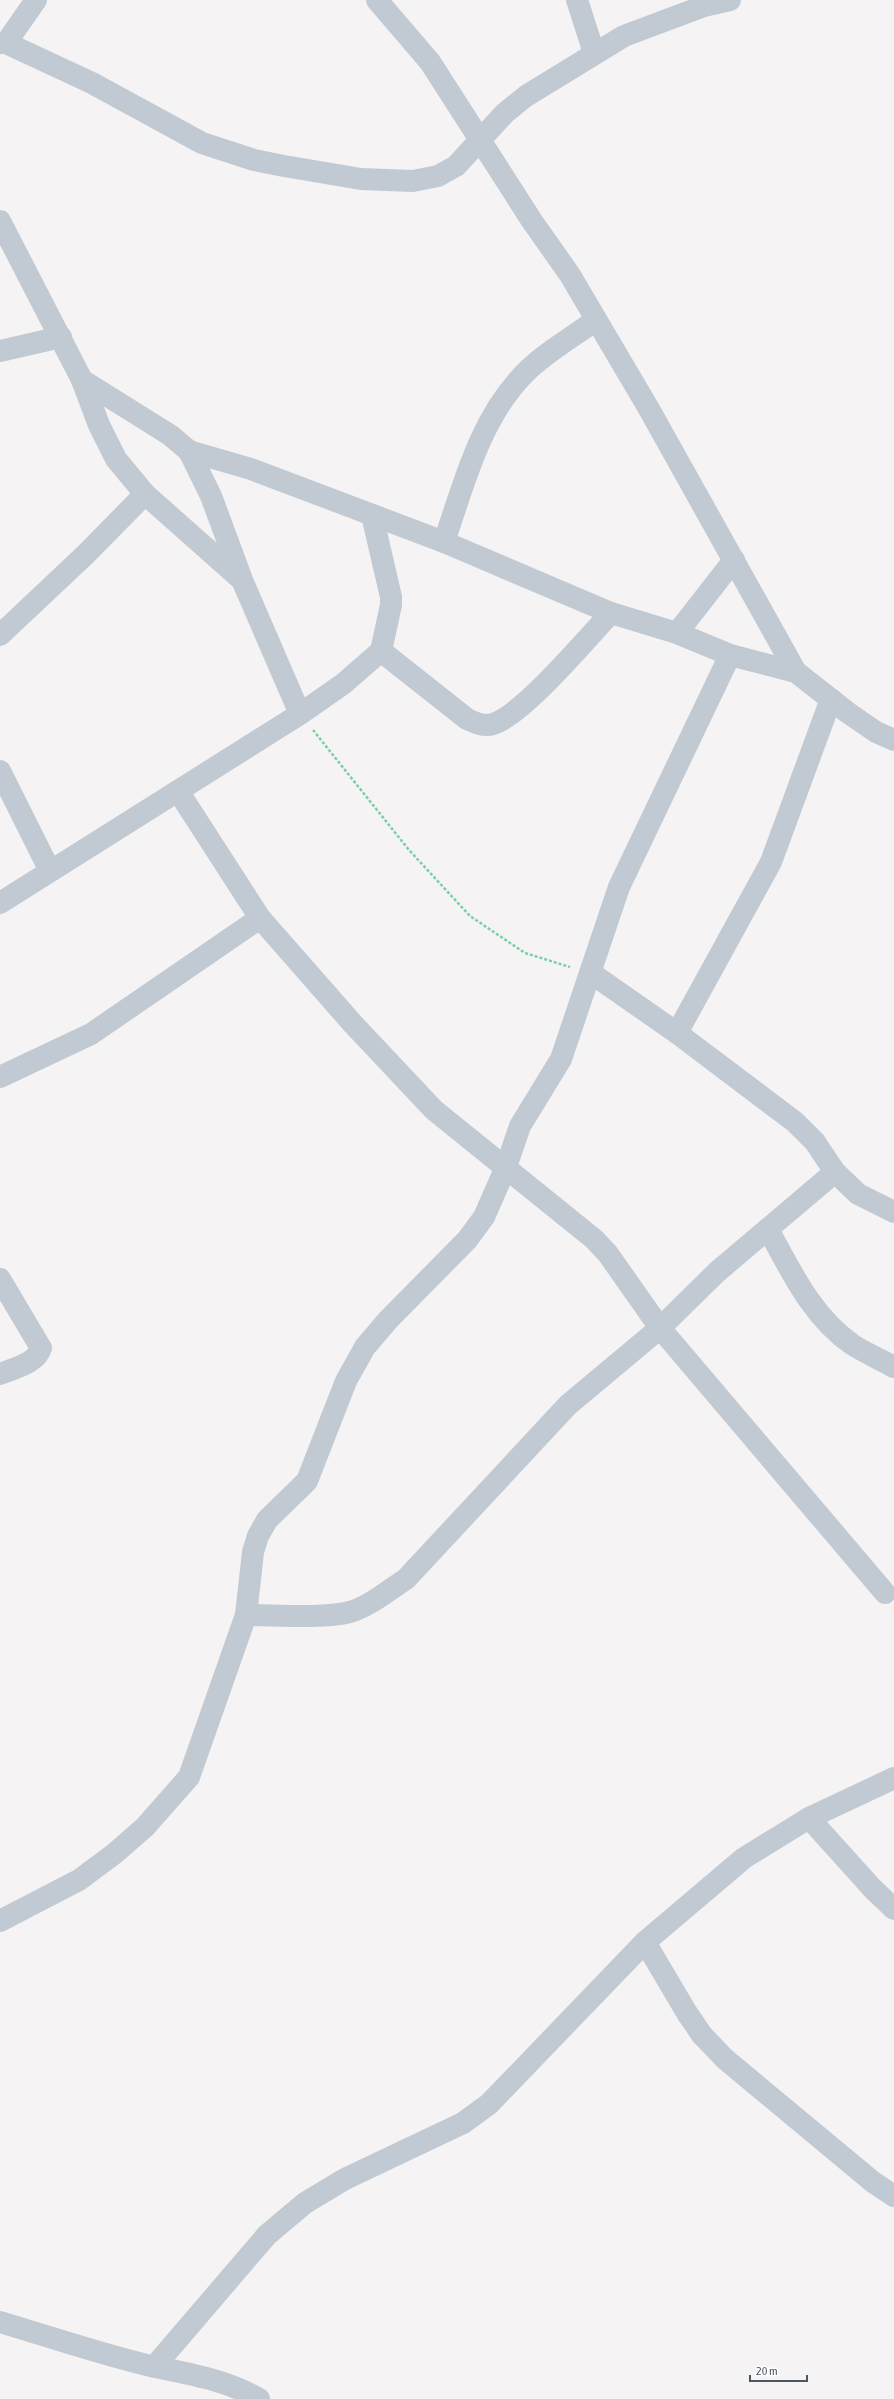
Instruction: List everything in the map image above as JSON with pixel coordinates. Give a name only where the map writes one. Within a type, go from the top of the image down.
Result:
[{"type":"street","points":[[36,0],[3,43],[92,83],[202,143],[254,160],[361,179],[413,181],[438,176],[456,166],[480,142],[505,113],[526,96],[594,53],[624,36],[703,3],[730,0]]},
{"type":"street","points":[[377,0],[430,62],[480,142],[570,275],[734,560],[796,672]]},
{"type":"street","points":[[577,0],[594,53]]},
{"type":"street","points":[[0,221],[82,380],[108,445],[116,459],[145,494],[242,580]]},
{"type":"street","points":[[444,542],[474,455],[492,416],[507,392],[526,371],[596,320]]},
{"type":"street","points":[[0,351],[61,337]]},
{"type":"street","points":[[82,380],[170,435],[189,451],[250,469],[444,542],[611,613],[676,633],[730,655],[796,672],[876,732],[894,740]]},
{"type":"street","points":[[189,451],[211,496],[242,580],[300,714]]},
{"type":"street","points":[[0,635],[86,554],[145,494]]},
{"type":"street","points":[[0,903],[300,714],[343,684],[381,651],[391,605],[391,597],[372,516]]},
{"type":"street","points":[[676,633],[734,560]]},
{"type":"street","points":[[381,651],[467,719],[480,725],[493,725],[507,718],[527,701],[611,613]]},
{"type":"street","points":[[0,1921],[79,1880],[114,1854],[145,1827],[173,1798],[189,1778],[246,1615],[253,1552],[258,1536],[267,1520],[307,1481],[346,1381],[364,1348],[388,1320],[467,1240],[484,1217],[506,1167],[520,1126],[561,1059],[591,973],[618,887],[730,655]]},
{"type":"street","points":[[677,1033],[771,862],[831,699]]},
{"type":"street","points":[[0,771],[50,871]]},
{"type":"street","points":[[178,791],[260,918],[352,1024],[434,1110],[594,1239],[608,1254],[660,1328],[885,1593]]},
{"type":"street","points":[[0,1077],[91,1034],[260,918]]},
{"type":"street","points":[[591,973],[677,1033],[795,1122],[816,1142],[835,1172],[858,1194],[894,1212]]},
{"type":"street","points":[[246,1615],[335,1614],[352,1611],[378,1598],[406,1579],[432,1554],[558,1416],[660,1328],[716,1272],[835,1172]]},
{"type":"street","points":[[768,1229],[799,1286],[818,1313],[853,1345],[894,1367]]},
{"type":"street","points":[[0,1279],[41,1348],[38,1356],[32,1361],[0,1374]]},
{"type":"street","points":[[154,2367],[267,2235],[304,2203],[345,2179],[463,2123],[489,2104],[645,1942],[744,1858],[809,1818],[894,1778]]},
{"type":"street","points":[[809,1818],[872,1888],[894,1909]]},
{"type":"street","points":[[645,1942],[686,2013],[702,2035],[725,2059],[873,2182],[894,2196]]},
{"type":"street","points":[[0,2322],[154,2367],[192,2373],[248,2393],[259,2399]]},
{"type":"path","points":[[300,714],[409,850],[470,916],[525,953],[591,973]]}]
